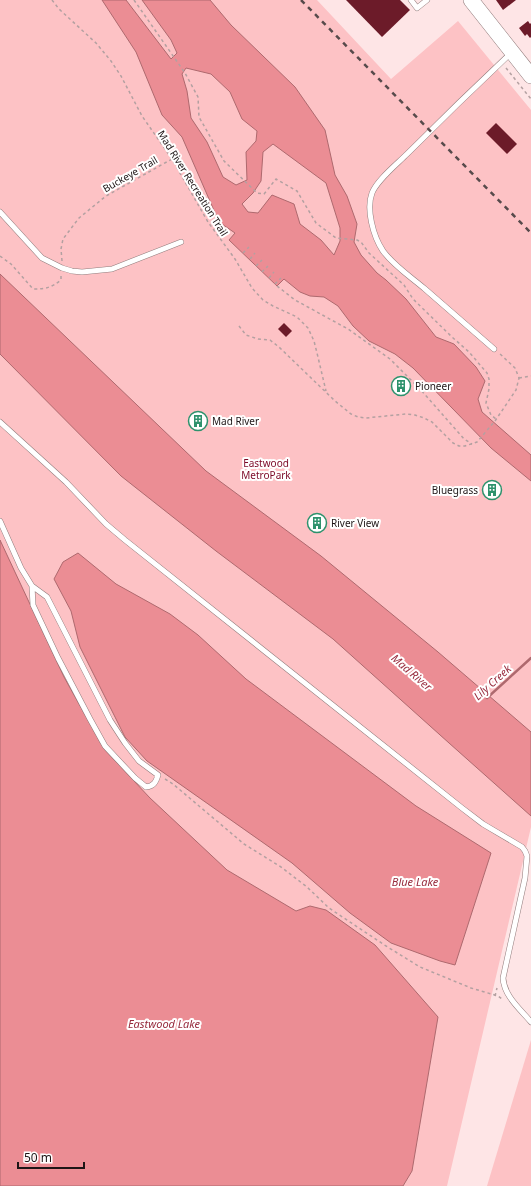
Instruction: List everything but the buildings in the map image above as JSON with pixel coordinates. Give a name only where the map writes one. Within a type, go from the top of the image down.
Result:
[{"type":"main road","points":[[471,0],[507,57],[531,76]]},
{"type":"lane","points":[[410,0],[417,8],[427,0]]},
{"type":"lane","points":[[494,349],[401,270],[383,252],[377,242],[372,227],[370,200],[376,186],[392,168],[507,57]]},
{"type":"lane","points":[[0,212],[42,258],[62,268],[72,271],[82,272],[112,269],[181,242]]},
{"type":"lane","points":[[0,422],[66,482],[106,524],[125,540],[483,824],[522,847],[525,851],[527,860],[525,878],[503,978],[503,984],[505,991],[531,1022]]},
{"type":"lane","points":[[0,521],[21,568],[32,586],[47,597],[110,720],[139,761],[158,775],[157,780],[152,786],[146,787],[135,778],[106,746],[58,658],[33,605],[32,586]]},
{"type":"path","name":"Mad River Recreation Trail","points":[[52,0],[59,9],[96,43],[111,61],[121,76],[142,116],[172,159],[208,222],[235,259],[252,288],[263,300],[272,306],[298,317],[308,328],[318,353],[326,391]]},
{"type":"path","points":[[134,0],[185,73],[198,97],[199,117],[224,161],[257,194],[264,194],[276,179],[297,191],[316,223],[336,238],[357,240],[361,242],[369,253],[404,285],[413,299],[452,337],[470,352],[487,372],[489,389],[486,403],[491,415],[496,420]]},
{"type":"path","points":[[507,57],[531,99]]},
{"type":"path","name":"Buckeye Trail","points":[[0,256],[11,264],[33,289],[44,289],[55,285],[61,280],[63,239],[79,218],[106,196],[172,159]]},
{"type":"path","points":[[243,253],[249,247]]},
{"type":"path","points":[[250,259],[255,253]]},
{"type":"path","points":[[256,266],[262,260]]},
{"type":"path","points":[[262,272],[268,266]]},
{"type":"path","points":[[269,278],[274,272]]},
{"type":"path","points":[[281,278],[276,285],[295,300],[348,329],[390,359],[420,389],[464,439],[472,444]]},
{"type":"path","points":[[239,326],[246,336],[270,340],[351,414],[366,418],[406,414],[415,415],[432,422],[453,444],[464,446],[477,442],[496,420],[516,390],[518,378],[515,368],[494,349]]},
{"type":"path","points":[[518,378],[531,376]]},
{"type":"path","points":[[158,775],[173,784],[244,844],[281,867],[307,887],[329,908],[386,946],[420,967],[517,1006]]},
{"type":"path","points":[[495,996],[497,988]]},
{"type":"green space","name":"Eastwood MetroPark","points":[[0,0],[317,0],[391,79],[458,21],[531,110],[531,827],[447,1186],[0,1186]]},
{"type":"green space","points":[[531,1040],[531,1186],[487,1186]]},
{"type":"water","points":[[102,0],[126,0],[171,59],[177,53],[171,40],[142,0],[210,0],[231,25],[295,87],[325,130],[335,175],[347,196],[357,224],[354,242],[361,255],[377,273],[406,299],[436,337],[454,344],[476,367],[485,381],[478,399],[482,412],[531,455],[531,481],[491,448],[413,368],[395,354],[369,341],[353,326],[338,306],[324,297],[310,296],[300,292],[284,279],[277,286],[229,240],[235,233],[219,222],[182,137],[162,115],[136,52]],"holes":[[[186,68],[211,74],[230,92],[242,119],[257,131],[256,141],[246,152],[247,180],[236,185],[223,177],[207,142],[191,118],[187,91],[182,74]],[[273,144],[326,183],[340,228],[340,241],[334,255],[321,240],[300,224],[294,204],[272,195],[258,213],[248,212],[242,204],[253,193],[261,181],[263,152]]]},
{"type":"water","points":[[0,274],[206,471],[321,556],[438,652],[531,732],[531,816],[333,639],[216,551],[121,476],[0,354]]},
{"type":"water","name":"Eastwood Lake","points":[[0,540],[64,677],[104,749],[150,798],[227,870],[296,911],[310,906],[326,910],[375,945],[438,1017],[412,1171],[403,1186],[0,1186]]},
{"type":"water","name":"Blue Lake","points":[[78,553],[116,584],[170,614],[198,635],[246,679],[416,806],[491,853],[455,965],[391,943],[350,913],[292,863],[147,761],[125,737],[80,647],[71,611],[54,579],[63,562]]},
{"type":"waterway","name":"Lily Creek","points":[[487,698],[531,658]]},
{"type":"railway","points":[[301,0],[531,233]]},
{"type":"place","name":"Pioneer","points":[[401,386]]},
{"type":"place","name":"Mad River","points":[[198,421]]},
{"type":"place","name":"Bluegrass","points":[[492,490]]},
{"type":"place","name":"River View","points":[[317,523]]}]
